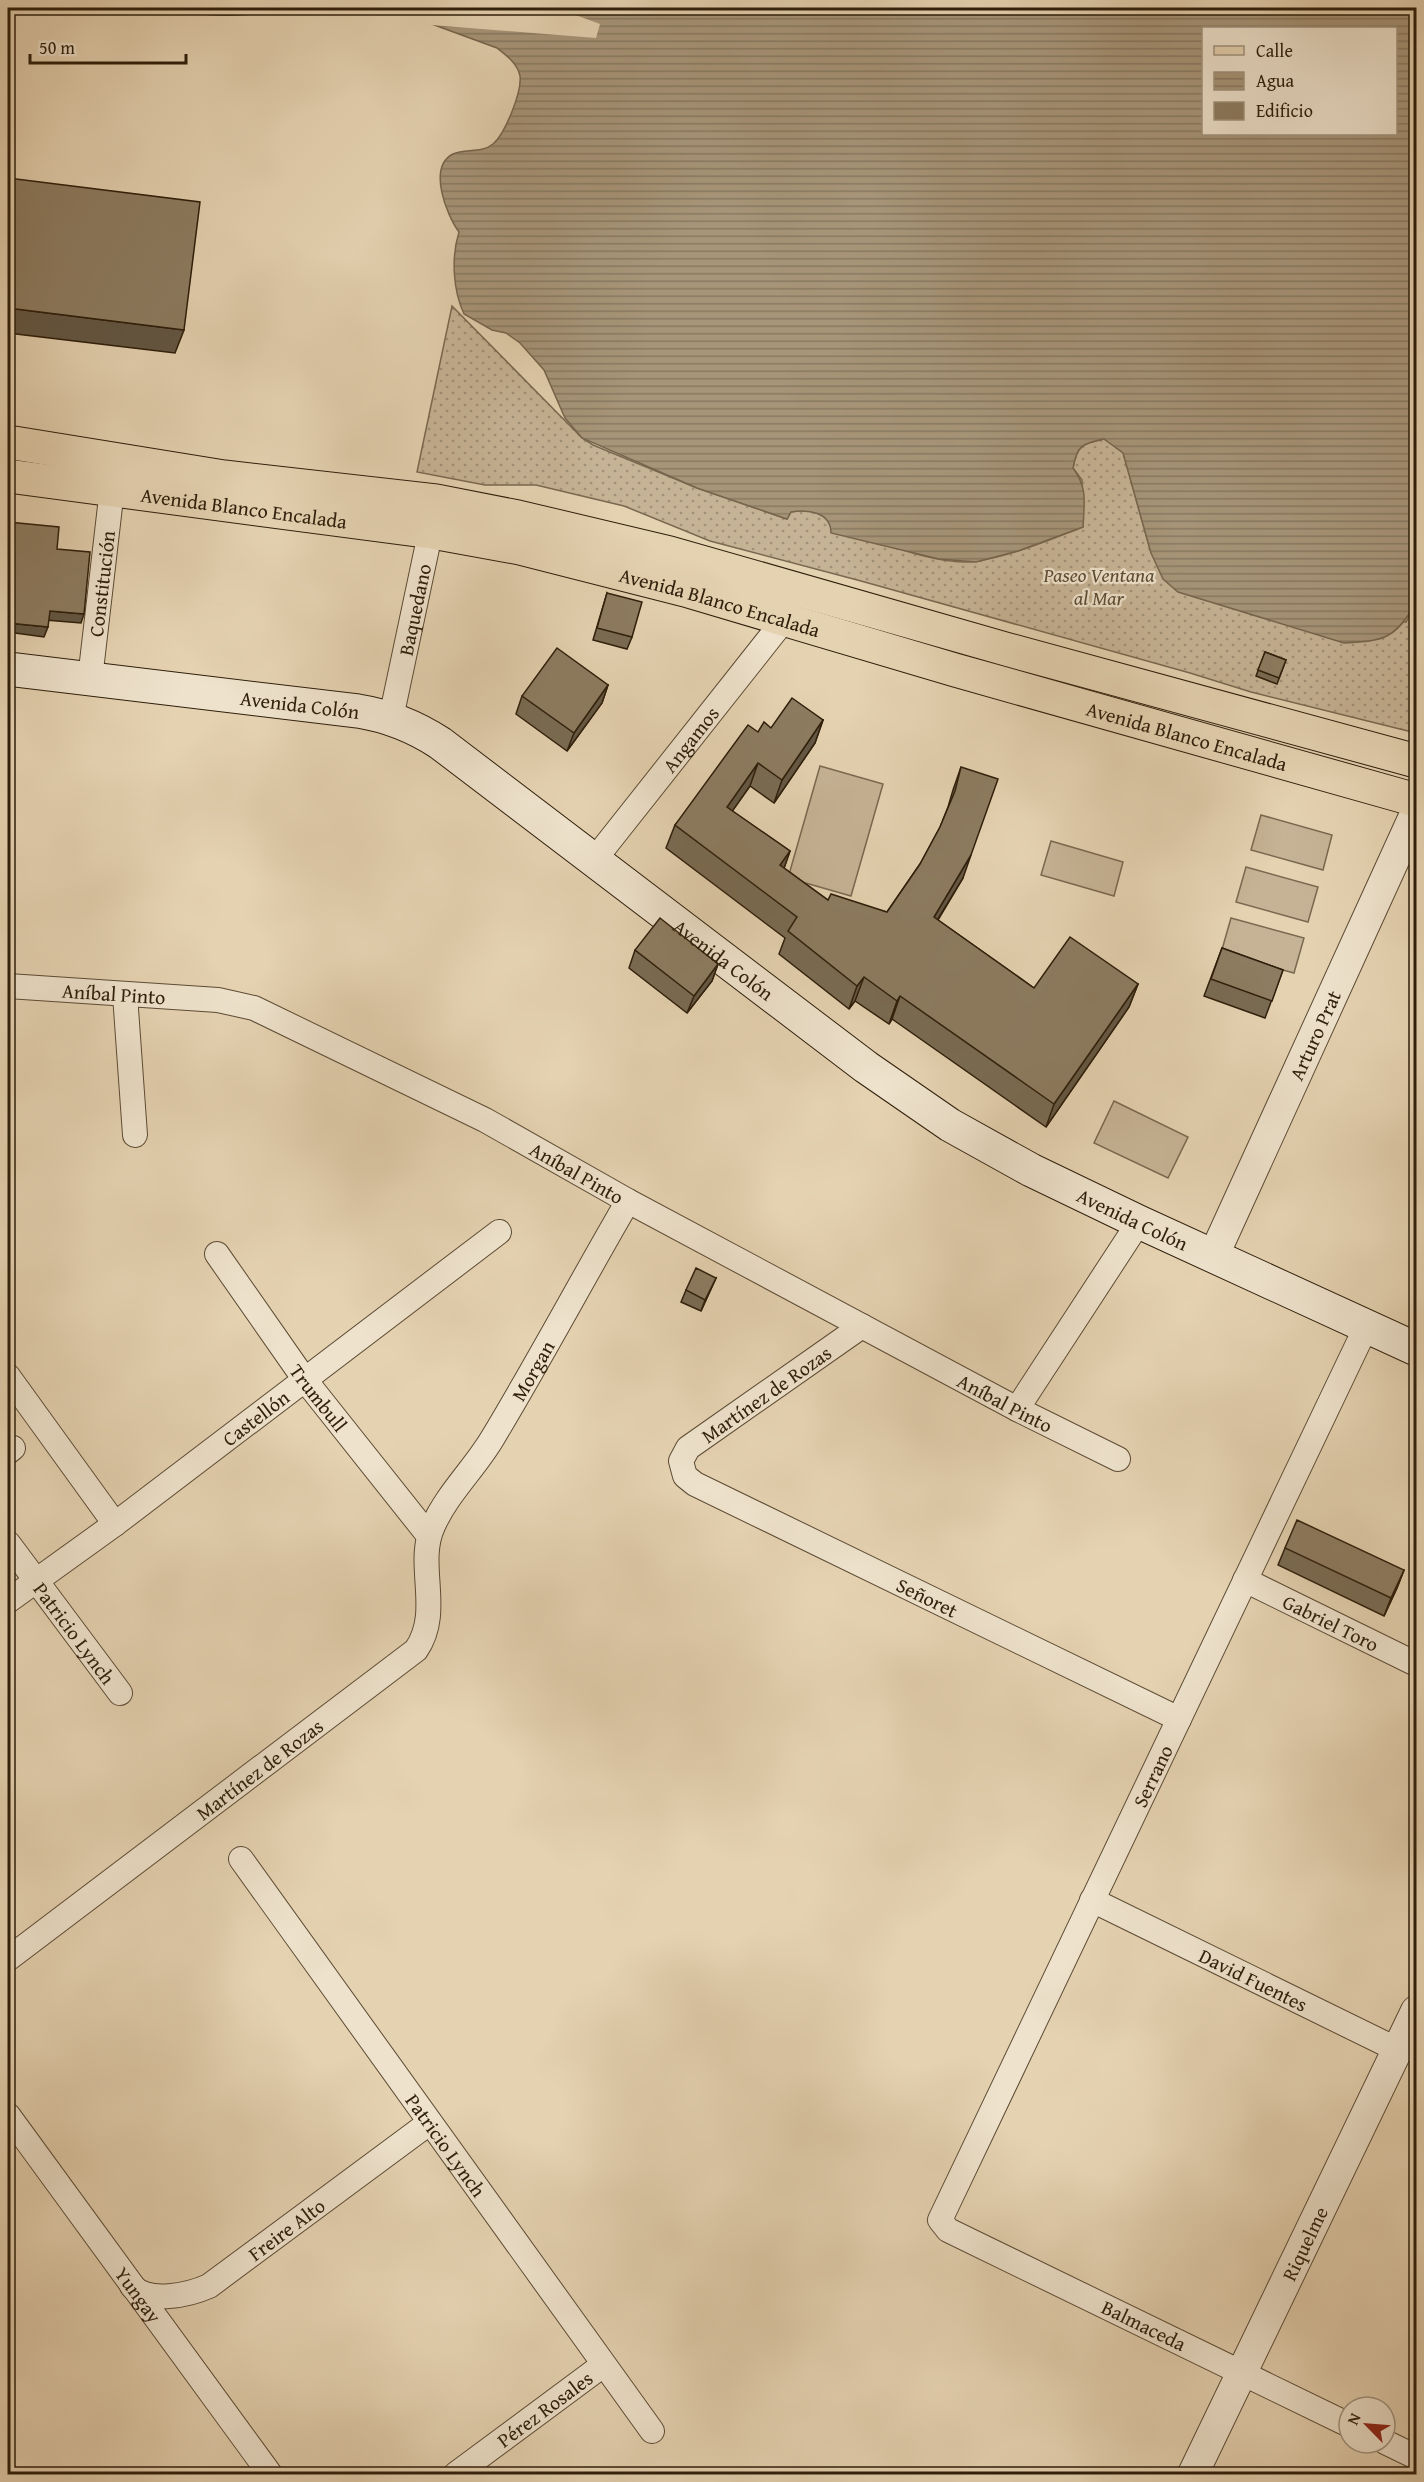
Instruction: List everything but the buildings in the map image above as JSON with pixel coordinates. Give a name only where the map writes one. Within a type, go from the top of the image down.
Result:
[{"type":"main road","name":"Avenida Blanco Encalada","points":[[8,442],[264,483],[434,517],[489,542],[569,560],[784,620],[1416,801]]},
{"type":"main road","name":"Avenida Blanco Encalada","points":[[8,476],[277,513],[518,517],[670,553],[1019,653],[1416,761]]},
{"type":"main road","name":"Avenida Colón","points":[[8,669],[358,711],[410,725],[440,743],[595,859],[907,1097],[990,1148],[1139,1222],[1416,1349]]},
{"type":"street","name":"Constitución","points":[[90,679],[112,489]]},
{"type":"street","name":"Baquedano","points":[[390,718],[434,517]]},
{"type":"street","name":"Angamos","points":[[595,859],[784,620]]},
{"type":"street","name":"Arturo Prat","points":[[1214,1257],[1416,812]]},
{"type":"street","name":"Aníbal Pinto","points":[[8,986],[229,1001],[254,1008],[462,1108],[628,1201],[1017,1409],[1118,1459]]},
{"type":"street","points":[[125,995],[135,1134]]},
{"type":"street","name":"Morgan","points":[[429,1536],[439,1514],[509,1411],[628,1201]]},
{"type":"street","points":[[1017,1409],[1139,1222]]},
{"type":"street","name":"Castellón","points":[[8,1601],[115,1524],[499,1232]]},
{"type":"street","name":"Trumbull","points":[[217,1254],[305,1380],[429,1536]]},
{"type":"street","name":"Martínez de Rozas","points":[[681,1469],[684,1454],[688,1448],[862,1326]]},
{"type":"street","name":"Serrano","points":[[941,2224],[941,2215],[1366,1327]]},
{"type":"street","points":[[8,1376],[115,1524]]},
{"type":"street","name":"Señoret","points":[[681,1469],[689,1481],[1179,1719]]},
{"type":"street","name":"Martínez de Rozas","points":[[8,1959],[416,1650],[423,1640],[428,1621],[429,1536]]},
{"type":"street","name":"Patricio Lynch","points":[[8,1544],[120,1693]]},
{"type":"street","name":"Gabriel Toro","points":[[1245,1580],[1416,1664]]},
{"type":"street","name":"Patricio Lynch","points":[[241,1859],[652,2431]]},
{"type":"street","name":"David Fuentes","points":[[1092,1900],[1407,2054]]},
{"type":"street","name":"Riquelme","points":[[1193,2475],[1242,2373],[1407,2054],[1416,2010]]},
{"type":"street","name":"Yungay","points":[[8,2115],[270,2475]]},
{"type":"street","name":"Freire Alto","points":[[131,2285],[137,2291],[161,2296],[191,2293],[209,2286],[429,2123]]},
{"type":"street","name":"Balmaceda","points":[[941,2224],[948,2230],[1337,2419]]},
{"type":"street","name":"Pérez Rosales","points":[[456,2475],[603,2365]]},
{"type":"street","points":[[1397,2448],[1416,2457]]},
{"type":"green space","name":"Paseo Ventana al Mar","points":[[452,306],[582,438],[593,445],[697,488],[787,519],[791,512],[814,512],[828,520],[831,525],[924,556],[962,562],[978,561],[1031,547],[1083,527],[1082,480],[1073,468],[1076,454],[1086,444],[1104,439],[1123,452],[1151,553],[1406,622],[1416,603],[1416,733],[1251,692],[861,581],[710,541],[624,506],[536,485],[485,485],[417,472]]},
{"type":"green space","points":[[820,766],[883,784],[851,896],[788,878]]},
{"type":"green space","points":[[1261,815],[1332,835],[1323,870],[1251,850]]},
{"type":"green space","points":[[1051,841],[1123,862],[1114,896],[1041,875]]},
{"type":"green space","points":[[1246,867],[1318,887],[1308,922],[1236,902]]},
{"type":"green space","points":[[1231,918],[1304,938],[1294,973],[1221,953]]},
{"type":"green space","points":[[1114,1101],[1188,1137],[1168,1178],[1094,1143]]},
{"type":"water","points":[[179,8],[346,8],[326,12],[290,11],[220,15]]},
{"type":"water","points":[[388,8],[1416,8],[1416,603],[1409,615],[1395,631],[1387,636],[1369,641],[1344,643],[1178,592],[1163,579],[1151,553],[1123,453],[1104,439],[1086,444],[1076,454],[1073,468],[1083,489],[1083,527],[1018,551],[976,562],[939,559],[831,533],[830,526],[823,516],[804,511],[791,512],[787,519],[697,488],[582,438],[565,418],[544,370],[520,343],[506,333],[492,330],[464,314],[457,295],[454,263],[459,232],[445,204],[440,180],[441,169],[445,160],[453,154],[488,147],[498,139],[503,131],[516,102],[520,83],[519,72],[508,57],[497,48]]},
{"type":"pier","points":[[405,8],[539,8],[562,10],[600,24],[596,38],[431,25],[403,15]]}]
